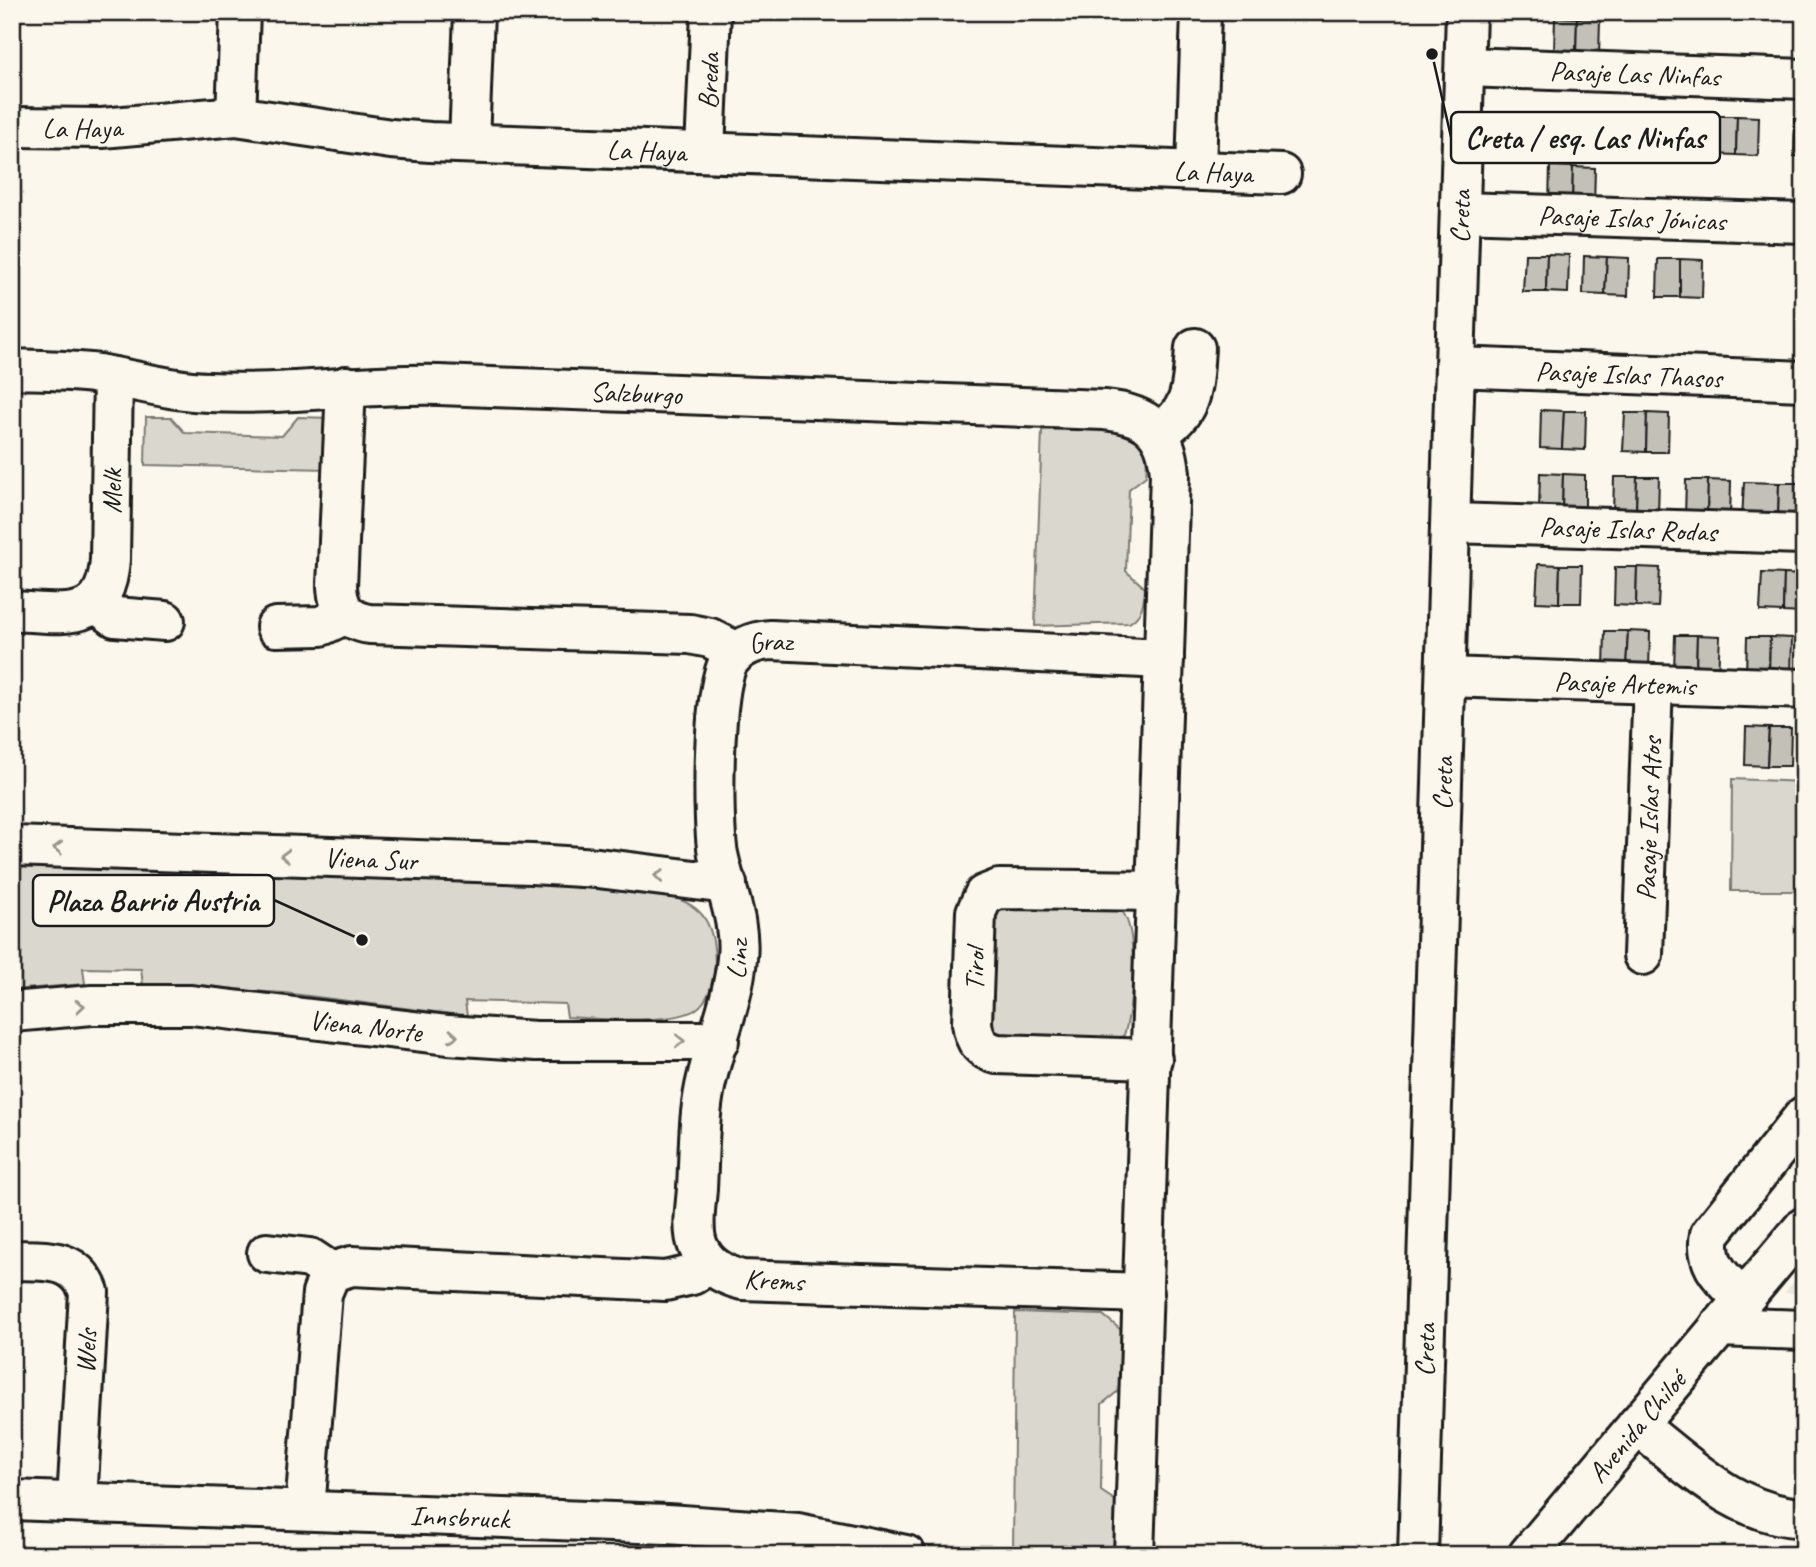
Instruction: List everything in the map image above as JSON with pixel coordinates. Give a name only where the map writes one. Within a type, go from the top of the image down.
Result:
[{"type":"street","points":[[236,116],[240,12]]},
{"type":"street","points":[[470,143],[474,12]]},
{"type":"street","name":"Breda","points":[[705,151],[711,12]]},
{"type":"street","points":[[1196,170],[1201,12]]},
{"type":"street","name":"Creta","points":[[1418,1555],[1466,12]]},
{"type":"street","name":"Pasaje Las Ninfas","points":[[1465,67],[1804,79]]},
{"type":"street","name":"La Haya","points":[[12,127],[102,128],[236,116],[391,139],[1282,174]]},
{"type":"street","name":"Pasaje Islas Jónicas","points":[[1461,212],[1804,223]]},
{"type":"street","points":[[1134,1555],[1170,474],[1168,451],[1158,433],[1181,417],[1188,402],[1195,348]]},
{"type":"street","name":"Pasaje Islas Thasos","points":[[1456,367],[1804,381]]},
{"type":"street","name":"Salzburgo","points":[[12,369],[67,371],[113,377],[174,390],[208,393],[290,393],[346,386],[439,385],[1104,410],[1142,419],[1158,433]]},
{"type":"street","name":"Melk","points":[[96,603],[102,597],[109,577],[113,377]]},
{"type":"street","points":[[276,627],[321,626],[346,614],[337,596],[337,572],[346,386]]},
{"type":"street","name":"Pasaje Islas Rodas","points":[[1451,523],[1804,534]]},
{"type":"street","points":[[12,611],[75,611],[96,603],[116,617],[165,621]]},
{"type":"street","name":"Graz","points":[[346,614],[357,622],[370,625],[690,634],[710,638],[737,652],[749,644],[771,640],[1164,659]]},
{"type":"street","name":"Linz","points":[[709,1264],[698,1247],[695,1222],[705,1087],[719,1041],[737,957],[736,923],[718,856],[714,810],[720,683],[729,660],[737,652]]},
{"type":"street","name":"Pasaje Artemis","points":[[1447,677],[1804,689]]},
{"type":"street","name":"Pasaje Islas Atos","points":[[1643,955],[1653,684]]},
{"type":"street","name":"Viena Sur","points":[[12,846],[532,863],[727,884]]},
{"type":"street","name":"Tirol","points":[[1152,1059],[988,1052],[973,1032],[974,981],[977,904],[990,890],[1157,891]]},
{"type":"street","name":"Viena Norte","points":[[12,1012],[92,1004],[191,1005],[448,1035],[536,1041],[719,1041]]},
{"type":"street","points":[[1804,1116],[1710,1234],[1707,1247],[1712,1267],[1731,1313],[1804,1330]]},
{"type":"street","name":"Avenida Chiloé","points":[[1528,1555],[1804,1227]]},
{"type":"street","points":[[267,1253],[310,1258],[331,1272],[322,1293],[305,1510]]},
{"type":"street","name":"Wels","points":[[12,1260],[65,1264],[82,1275],[89,1292],[77,1502]]},
{"type":"street","name":"Krems","points":[[331,1272],[352,1266],[665,1281],[692,1275],[709,1264],[720,1273],[742,1280],[1144,1293]]},
{"type":"street","points":[[1637,1425],[1745,1506],[1771,1515],[1804,1518]]},
{"type":"street","name":"Innsbruck","points":[[12,1500],[745,1528],[799,1533],[905,1555]]},
{"type":"shaded area","points":[[146,417],[171,417],[185,433],[282,436],[298,417],[331,418],[330,469],[145,465]]},
{"type":"shaded area","points":[[1042,430],[1121,433],[1140,443],[1144,451],[1146,476],[1129,489],[1126,571],[1145,588],[1145,594],[1140,613],[1129,623],[1035,626]]},
{"type":"shaded area","points":[[1732,779],[1804,782],[1804,891],[1731,891]]},
{"type":"shaded area","points":[[12,863],[527,882],[670,896],[689,904],[705,919],[715,953],[713,980],[703,1002],[695,1010],[669,1017],[633,1020],[567,1017],[565,1004],[465,1001],[467,1016],[285,993],[143,985],[141,969],[83,968],[85,984],[12,990]]},
{"type":"shaded area","points":[[998,908],[1122,911],[1131,936],[1133,972],[1130,1008],[1124,1035],[1112,1042],[1001,1038],[988,1031],[989,924]]},
{"type":"shaded area","points":[[1804,1271],[1804,1293],[1784,1293]]},
{"type":"shaded area","points":[[1015,1312],[1103,1315],[1121,1330],[1122,1388],[1102,1404],[1101,1491],[1119,1503],[1117,1555],[1013,1553]]},
{"type":"building","points":[[1555,17],[1577,18],[1576,56],[1554,55]]},
{"type":"building","points":[[1577,18],[1600,19],[1599,57],[1576,56]]},
{"type":"building","points":[[1714,116],[1737,116],[1736,155],[1713,154]]},
{"type":"building","points":[[1737,116],[1759,117],[1758,156],[1736,155]]},
{"type":"building","points":[[1795,118],[1804,118],[1804,156],[1794,156]]},
{"type":"building","points":[[1550,166],[1573,167],[1572,205],[1549,204]]},
{"type":"building","points":[[1573,167],[1595,168],[1594,206],[1572,205]]},
{"type":"building","points":[[1525,254],[1547,254],[1546,292],[1523,292]]},
{"type":"building","points":[[1547,254],[1569,255],[1568,293],[1546,292]]},
{"type":"building","points":[[1584,256],[1607,257],[1605,295],[1583,294]]},
{"type":"building","points":[[1607,257],[1629,258],[1628,296],[1605,295]]},
{"type":"building","points":[[1658,259],[1680,259],[1680,297],[1657,297]]},
{"type":"building","points":[[1680,259],[1703,260],[1702,298],[1680,297]]},
{"type":"building","points":[[1541,410],[1564,411],[1562,449],[1540,448]]},
{"type":"building","points":[[1564,411],[1586,411],[1585,450],[1562,449]]},
{"type":"building","points":[[1625,413],[1647,413],[1646,452],[1623,451]]},
{"type":"building","points":[[1647,413],[1669,414],[1668,452],[1646,452]]},
{"type":"building","points":[[1540,473],[1563,474],[1562,513],[1539,512]]},
{"type":"building","points":[[1563,474],[1585,475],[1585,513],[1562,513]]},
{"type":"building","points":[[1614,477],[1637,477],[1636,515],[1613,515]]},
{"type":"building","points":[[1637,477],[1659,477],[1658,516],[1636,515]]},
{"type":"building","points":[[1686,480],[1708,480],[1707,519],[1685,518]]},
{"type":"building","points":[[1708,480],[1731,481],[1730,519],[1707,519]]},
{"type":"building","points":[[1744,482],[1779,483],[1778,521],[1742,520]]},
{"type":"building","points":[[1779,483],[1802,483],[1800,521],[1778,521]]},
{"type":"building","points":[[1538,564],[1560,565],[1559,603],[1536,602]]},
{"type":"building","points":[[1560,565],[1582,565],[1581,603],[1559,603]]},
{"type":"building","points":[[1615,567],[1637,567],[1636,606],[1614,605]]},
{"type":"building","points":[[1637,567],[1660,568],[1658,607],[1636,606]]},
{"type":"building","points":[[1762,573],[1784,574],[1783,612],[1760,611]]},
{"type":"building","points":[[1784,574],[1804,575],[1804,613],[1783,612]]},
{"type":"building","points":[[1605,631],[1628,631],[1626,669],[1604,669]]},
{"type":"building","points":[[1628,631],[1650,632],[1649,670],[1626,669]]},
{"type":"building","points":[[1675,635],[1697,635],[1696,673],[1674,673]]},
{"type":"building","points":[[1697,635],[1720,636],[1718,674],[1696,673]]},
{"type":"building","points":[[1747,637],[1770,637],[1769,675],[1746,675]]},
{"type":"building","points":[[1770,637],[1792,638],[1791,676],[1769,675]]},
{"type":"building","points":[[1746,727],[1769,728],[1767,766],[1745,765]]},
{"type":"building","points":[[1769,728],[1791,728],[1790,766],[1767,766]]},
{"type":"place","name":"Creta / esq. Las Ninfas","points":[[1432,54]]},
{"type":"place","name":"Plaza Barrio Austria","points":[[362,940]]}]
